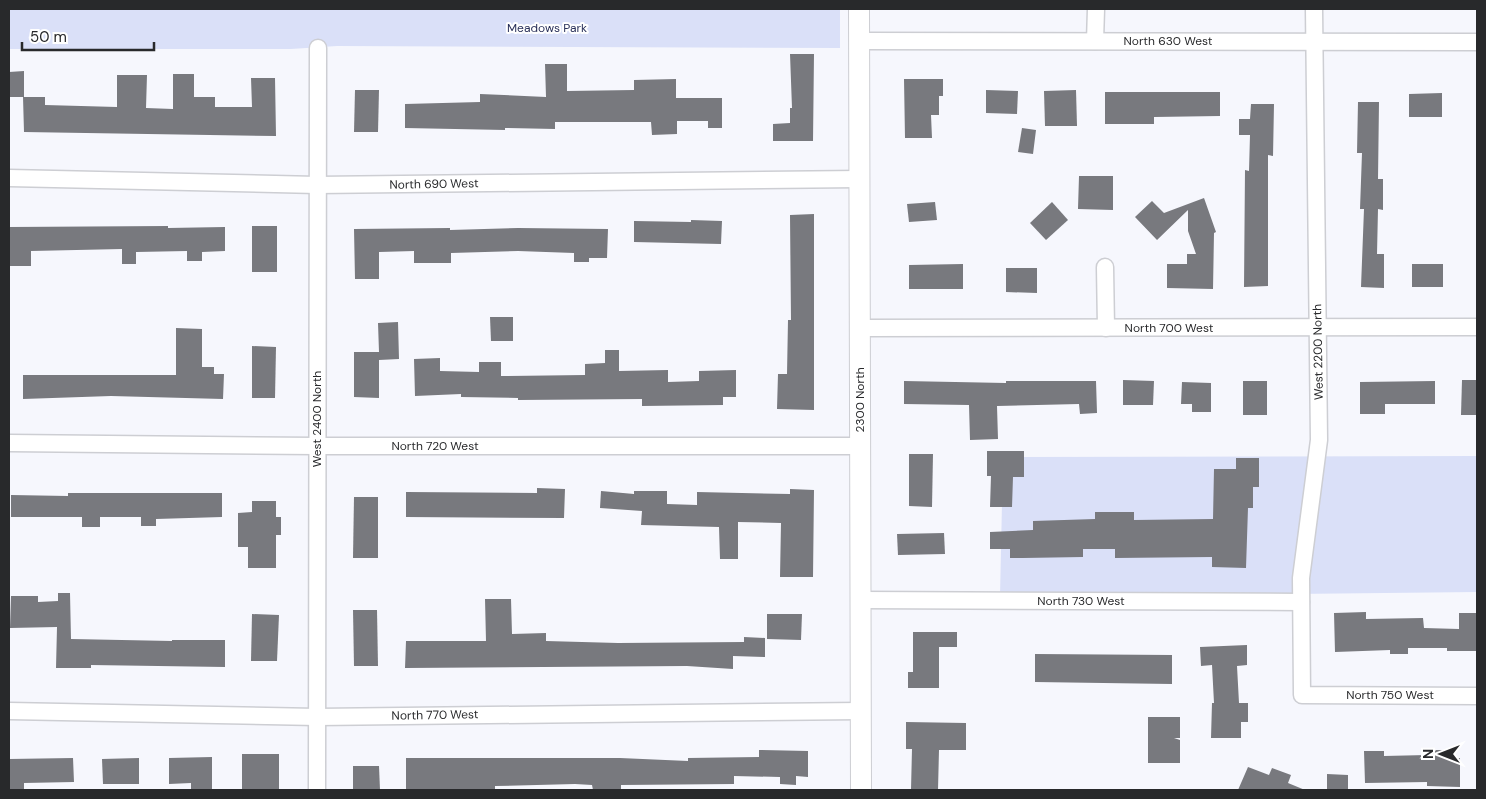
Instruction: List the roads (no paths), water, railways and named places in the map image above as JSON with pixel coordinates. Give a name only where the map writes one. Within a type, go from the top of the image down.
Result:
[{"type":"street","name":"2300 North","points":[[859,9],[862,790]]},
{"type":"street","points":[[1096,9],[1096,41]]},
{"type":"street","name":"West 2200 North","points":[[1302,695],[1301,578],[1318,440],[1314,9]]},
{"type":"street","name":"North 630 West","points":[[859,41],[1477,42]]},
{"type":"street","name":"West 2400 North","points":[[317,790],[318,48]]},
{"type":"street","name":"North 690 West","points":[[9,178],[317,185],[860,179]]},
{"type":"street","points":[[1105,267],[1106,328]]},
{"type":"street","name":"North 700 West","points":[[860,328],[1477,328]]},
{"type":"street","name":"North 720 West","points":[[9,443],[317,446],[860,446]]},
{"type":"street","name":"North 730 West","points":[[861,600],[1301,602]]},
{"type":"street","name":"North 750 West","points":[[1302,695],[1477,696]]},
{"type":"street","name":"North 770 West","points":[[9,711],[317,717],[861,711]]},
{"type":"park label","name":"Meadows Park","points":[[547,28]]}]
